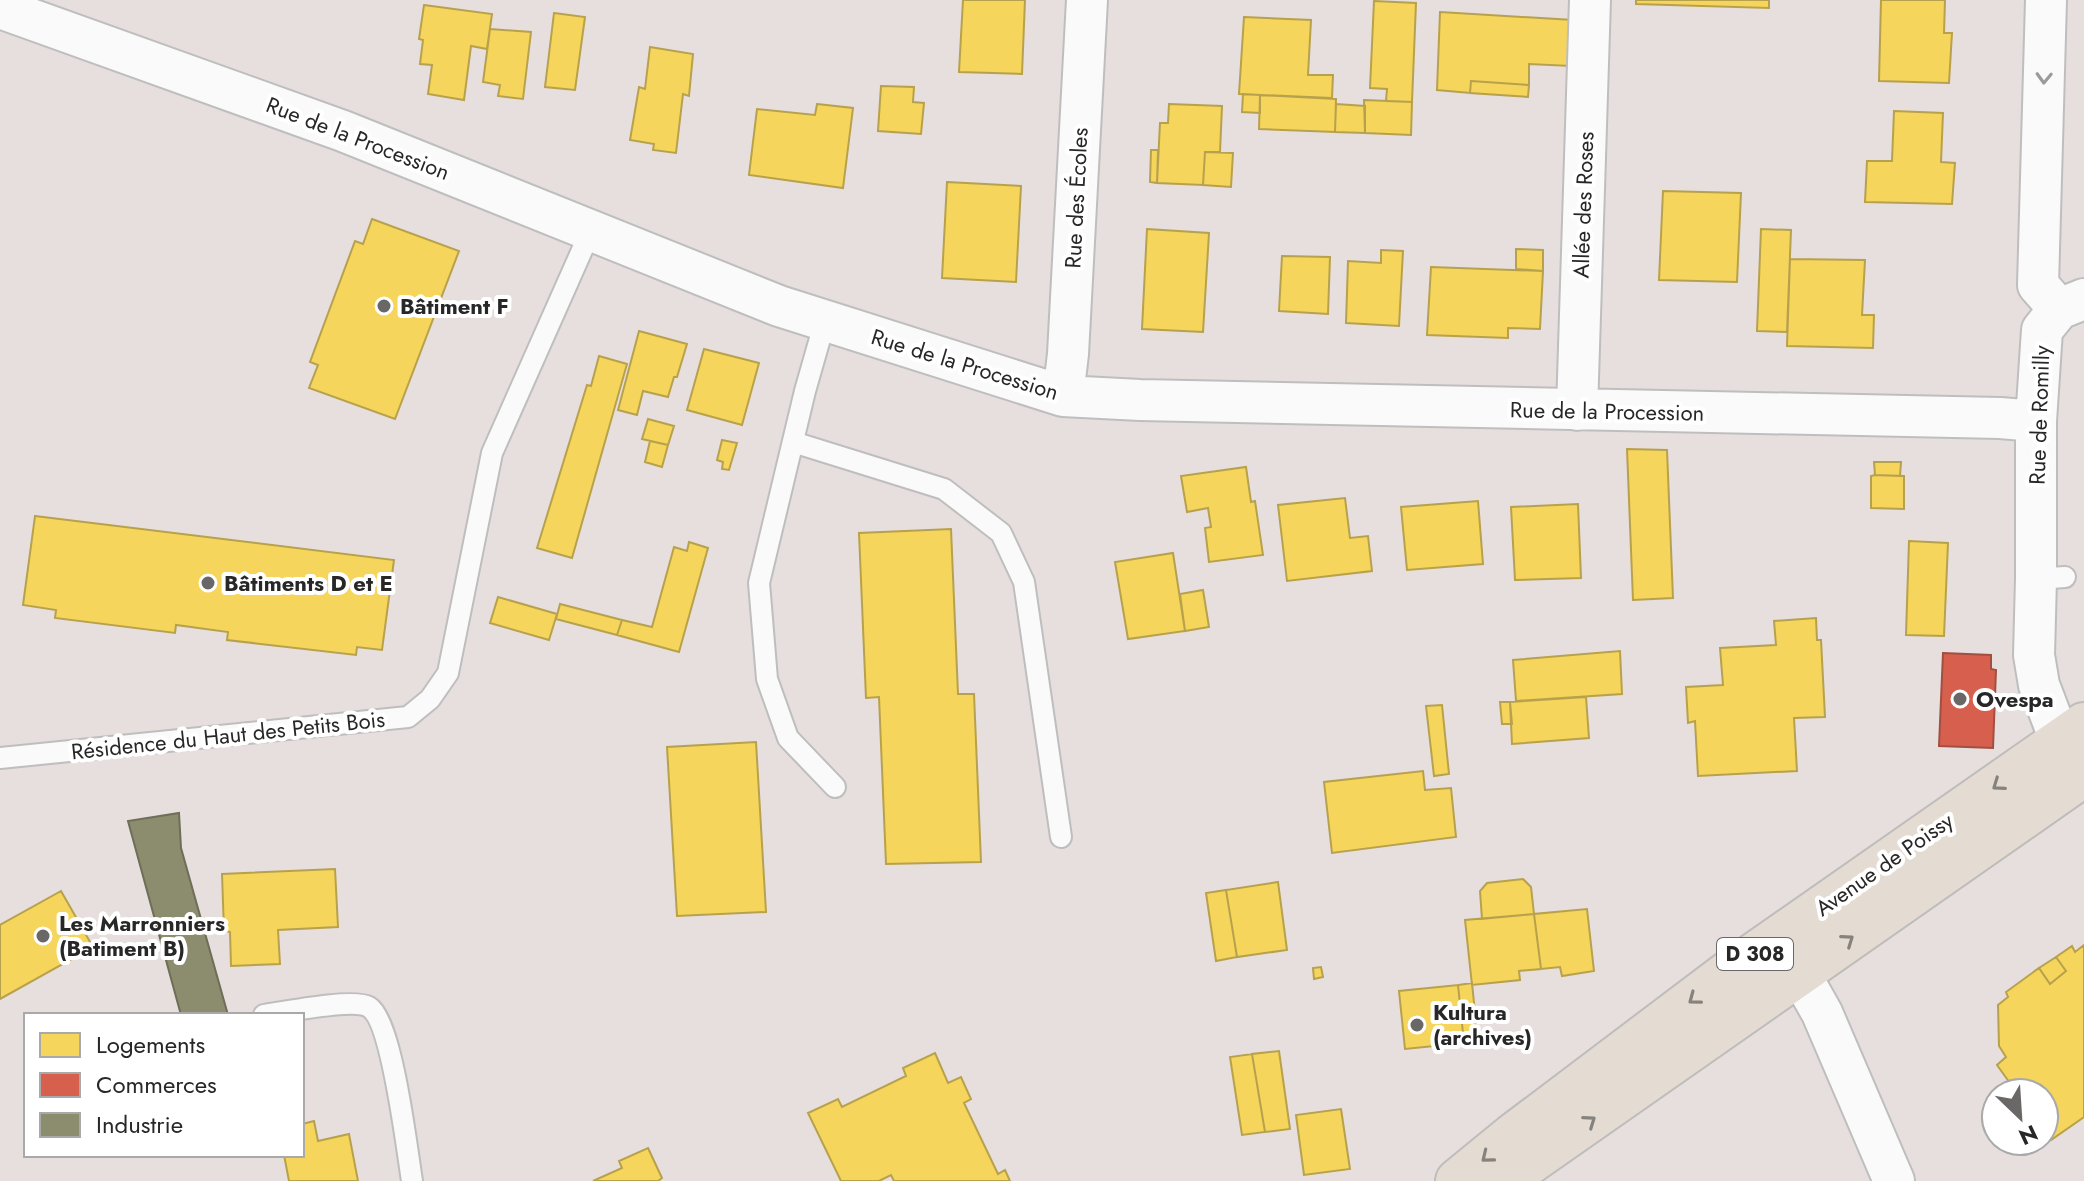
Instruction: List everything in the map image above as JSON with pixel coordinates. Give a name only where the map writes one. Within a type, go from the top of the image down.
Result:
[{"type":"main road","name":"Avenue de Poissy","points":[[1458,1181],[1513,1136],[1779,937],[2079,752]]},
{"type":"main road","name":"Avenue de Poissy","points":[[1502,1181],[1800,974],[2079,752]]},
{"type":"main road","points":[[1779,937],[1800,974]]},
{"type":"street","name":"Rue des Écoles","points":[[1063,396],[1068,354],[1087,0]]},
{"type":"street","name":"Allée des Roses","points":[[1577,410],[1590,0]]},
{"type":"street","name":"Rue de Romilly","points":[[2046,0],[2038,285],[2071,304],[2042,330],[2036,421],[2051,578],[2034,655],[2039,685],[2055,727],[2079,752]]},
{"type":"street","name":"Rue de la Procession","points":[[0,8],[343,131],[779,306],[1063,396],[2036,421]]},
{"type":"street","points":[[1800,974],[1822,1013],[1894,1181]]},
{"type":"lane","name":"Résidence du Haut des Petits Bois","points":[[0,758],[408,717],[430,699],[448,673],[492,453],[591,230]]},
{"type":"lane","points":[[825,321],[759,583],[767,679],[788,738],[835,787]]},
{"type":"lane","points":[[793,442],[944,489],[1001,533],[1024,582],[1061,837]]},
{"type":"lane","points":[[279,1013],[354,1003],[370,1008],[381,1023],[390,1054],[412,1181]]},
{"type":"building: Logements","points":[[963,0],[1025,0],[1022,74],[959,72]]},
{"type":"building: Logements","points":[[1636,0],[1769,0],[1769,8],[1636,4]]},
{"type":"building: Logements","points":[[1881,0],[1945,0],[1944,33],[1952,33],[1949,83],[1879,81]]},
{"type":"building: Logements","points":[[1374,1],[1416,3],[1412,102],[1386,101],[1387,89],[1370,88]]},
{"type":"building: Logements","points":[[424,5],[492,14],[487,49],[471,46],[464,100],[428,94],[432,65],[420,64],[423,40],[419,39]]},
{"type":"building: Logements","points":[[1440,12],[1573,20],[1571,66],[1529,64],[1529,85],[1471,81],[1470,93],[1437,90]]},
{"type":"building: Logements","points":[[554,13],[585,17],[575,90],[545,87]]},
{"type":"building: Logements","points":[[1244,17],[1311,20],[1308,75],[1333,75],[1332,98],[1239,94]]},
{"type":"building: Logements","points":[[490,29],[531,32],[523,99],[498,96],[500,85],[483,82]]},
{"type":"building: Logements","points":[[650,47],[693,54],[689,96],[683,94],[676,153],[653,150],[654,144],[630,140],[639,87],[645,89]]},
{"type":"building: Logements","points":[[1471,81],[1529,85],[1528,97],[1470,93]]},
{"type":"building: Logements","points":[[881,86],[914,87],[913,102],[924,103],[921,134],[878,131]]},
{"type":"building: Logements","points":[[1243,94],[1260,95],[1260,113],[1242,112]]},
{"type":"building: Logements","points":[[1260,95],[1336,99],[1335,132],[1259,129]]},
{"type":"building: Logements","points":[[1364,100],[1412,102],[1411,135],[1365,133]]},
{"type":"building: Logements","points":[[817,104],[853,108],[843,188],[749,175],[757,109],[815,115]]},
{"type":"building: Logements","points":[[1169,104],[1222,106],[1220,152],[1205,152],[1203,185],[1157,183],[1160,123],[1168,123]]},
{"type":"building: Logements","points":[[1336,104],[1365,106],[1365,133],[1335,132]]},
{"type":"building: Logements","points":[[1894,111],[1943,113],[1941,162],[1955,163],[1952,204],[1865,202],[1867,161],[1892,161]]},
{"type":"building: Logements","points":[[1151,150],[1158,150],[1157,183],[1150,182]]},
{"type":"building: Logements","points":[[1205,152],[1233,153],[1231,187],[1203,185]]},
{"type":"building: Logements","points":[[947,182],[1021,186],[1016,282],[942,278]]},
{"type":"building: Logements","points":[[1663,191],[1741,193],[1737,282],[1659,280]]},
{"type":"building: Logements","name":"Bâtiment F","points":[[372,219],[459,251],[395,419],[309,388],[318,365],[310,362],[355,241],[363,244]]},
{"type":"building: Logements","points":[[1147,229],[1209,233],[1203,332],[1142,329]]},
{"type":"building: Logements","points":[[1761,229],[1791,230],[1787,332],[1757,331]]},
{"type":"building: Logements","points":[[1516,249],[1543,250],[1543,271],[1516,269]]},
{"type":"building: Logements","points":[[1381,250],[1403,251],[1399,326],[1346,323],[1348,261],[1381,263]]},
{"type":"building: Logements","points":[[1282,256],[1330,257],[1328,314],[1279,311]]},
{"type":"building: Logements","points":[[1790,259],[1865,260],[1862,315],[1874,315],[1873,348],[1787,346]]},
{"type":"building: Logements","points":[[1431,267],[1543,271],[1540,329],[1508,328],[1508,338],[1427,335]]},
{"type":"building: Logements","points":[[639,331],[687,344],[668,397],[643,391],[637,415],[618,410]]},
{"type":"building: Logements","points":[[704,349],[759,363],[742,425],[687,410]]},
{"type":"building: Logements","points":[[599,356],[627,364],[572,558],[537,548],[587,385],[591,386]]},
{"type":"building: Logements","points":[[648,419],[674,426],[668,445],[642,439]]},
{"type":"building: Logements","points":[[722,440],[737,443],[729,470],[722,469],[723,462],[717,460]]},
{"type":"building: Logements","points":[[650,441],[668,445],[662,467],[645,462]]},
{"type":"building: Logements","points":[[1627,449],[1667,450],[1673,598],[1633,600]]},
{"type":"building: Logements","points":[[1874,462],[1901,462],[1900,476],[1875,475]]},
{"type":"building: Logements","points":[[1246,467],[1263,555],[1209,562],[1205,528],[1211,527],[1208,508],[1187,512],[1181,476]]},
{"type":"building: Logements","points":[[1871,476],[1904,476],[1904,509],[1871,508]]},
{"type":"building: Logements","points":[[1345,498],[1350,538],[1368,536],[1372,571],[1287,581],[1278,505]]},
{"type":"building: Logements","points":[[1478,501],[1483,564],[1407,570],[1401,507]]},
{"type":"building: Logements","points":[[1578,504],[1581,578],[1515,580],[1511,507]]},
{"type":"building: Logements","name":"Bâtiments D et E","points":[[35,516],[394,560],[382,650],[357,647],[356,655],[227,640],[228,632],[176,625],[175,633],[55,618],[56,610],[23,605]]},
{"type":"building: Logements","points":[[951,529],[958,694],[974,694],[981,862],[886,864],[879,697],[866,698],[859,533]]},
{"type":"building: Logements","points":[[1909,541],[1948,543],[1944,636],[1906,635]]},
{"type":"building: Logements","points":[[689,542],[708,548],[679,652],[617,635],[622,620],[652,627],[674,547],[687,551]]},
{"type":"building: Logements","points":[[1173,553],[1185,631],[1128,639],[1115,562]]},
{"type":"building: Logements","points":[[1203,590],[1209,627],[1185,631],[1180,594]]},
{"type":"building: Logements","points":[[498,597],[557,614],[549,640],[490,623]]},
{"type":"building: Logements","points":[[560,604],[622,620],[617,635],[556,619]]},
{"type":"building: Logements","points":[[1816,618],[1817,640],[1821,640],[1825,717],[1794,718],[1797,771],[1698,776],[1695,721],[1688,723],[1686,687],[1723,685],[1720,648],[1776,645],[1774,621]]},
{"type":"building: Logements","points":[[1620,651],[1622,694],[1516,701],[1513,660]]},
{"type":"building: Logements","points":[[1586,697],[1589,738],[1512,744],[1510,702]]},
{"type":"building: Logements","points":[[1500,702],[1510,702],[1512,724],[1502,724]]},
{"type":"building: Logements","points":[[1442,705],[1449,774],[1434,776],[1426,706]]},
{"type":"building: Logements","points":[[756,742],[766,912],[677,916],[667,747]]},
{"type":"building: Logements","points":[[1423,771],[1425,790],[1451,788],[1456,837],[1332,853],[1324,782]]},
{"type":"building: Logements","points":[[335,869],[338,927],[278,930],[280,964],[231,966],[230,932],[224,931],[222,874]]},
{"type":"building: Logements","points":[[1523,879],[1531,887],[1534,914],[1482,919],[1480,891],[1487,883]]},
{"type":"building: Logements","points":[[1278,882],[1287,950],[1237,957],[1226,890]]},
{"type":"building: Logements","points":[[1226,890],[1237,957],[1216,961],[1206,893]]},
{"type":"building: Logements","name":"Les Marronniers (Batiment B)","points":[[61,891],[93,947],[0,999],[0,925]]},
{"type":"building: Logements","points":[[1587,909],[1594,971],[1562,976],[1560,967],[1541,969],[1534,914]]},
{"type":"building: Logements","points":[[1534,914],[1541,969],[1519,971],[1520,980],[1472,985],[1465,920]]},
{"type":"building: Logements","points":[[2084,945],[2084,1117],[2060,1134],[2060,1077],[2006,1077],[1997,1065],[2006,1057],[1999,1046],[1998,1005],[2008,997],[2006,992],[2039,968],[2050,984],[2066,971],[2056,957],[2072,946],[2075,952]]},
{"type":"building: Logements","points":[[2056,957],[2066,971],[2050,984],[2039,968]]},
{"type":"building: Logements","points":[[1321,967],[1323,977],[1314,979],[1313,968]]},
{"type":"building: Logements","points":[[1472,983],[1478,1042],[1464,1043],[1458,985]]},
{"type":"building: Logements","points":[[1458,985],[1464,1043],[1405,1049],[1399,991]]},
{"type":"building: Logements","points":[[1279,1051],[1290,1129],[1265,1132],[1252,1054]]},
{"type":"building: Logements","points":[[935,1053],[948,1083],[961,1077],[971,1099],[964,1103],[998,1174],[1005,1170],[1010,1181],[894,1181],[891,1175],[879,1181],[841,1181],[808,1113],[838,1099],[842,1107],[906,1076],[903,1068]]},
{"type":"building: Logements","points":[[1252,1054],[1265,1132],[1242,1135],[1230,1057]]},
{"type":"building: Logements","points":[[1341,1109],[1350,1169],[1304,1175],[1296,1115]]},
{"type":"building: Logements","points":[[314,1121],[318,1141],[349,1134],[358,1181],[289,1181],[284,1157],[304,1157],[304,1124]]},
{"type":"building: Logements","points":[[648,1148],[662,1178],[658,1181],[593,1181],[622,1168],[619,1161]]},
{"type":"building: Commerces","points":[[1943,653],[1991,655],[1991,669],[1996,670],[1993,748],[1939,746]]},
{"type":"building: Industrie","points":[[179,813],[181,848],[227,1013],[180,1013],[128,821]]},
{"type":"place","name":"Bâtiment F","points":[[384,306]]},
{"type":"place","name":"Bâtiments D et E","points":[[208,583]]},
{"type":"place","name":"Ovespa","points":[[1960,699]]},
{"type":"place","name":"Les Marronniers (Batiment B)","points":[[43,936]]},
{"type":"place","name":"Kultura (archives)","points":[[1417,1025]]}]
